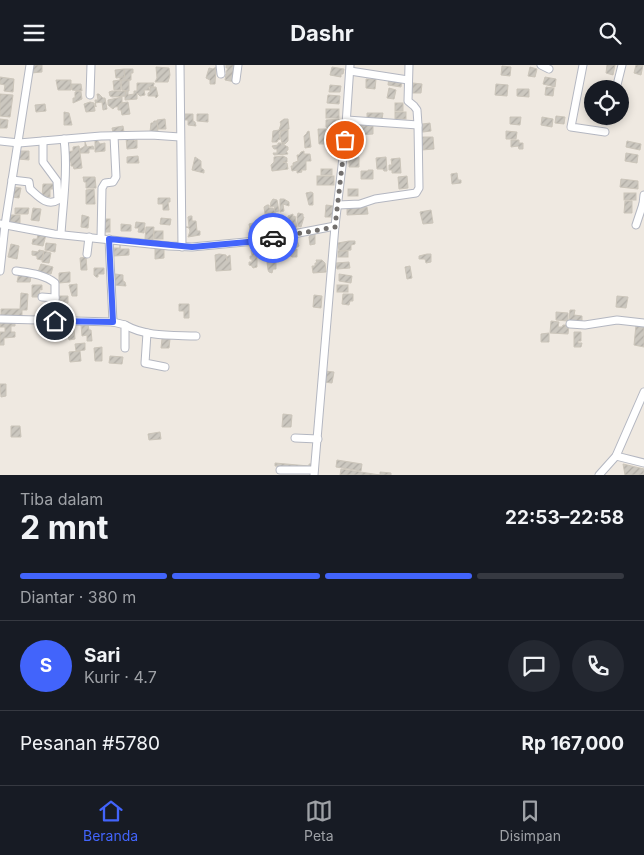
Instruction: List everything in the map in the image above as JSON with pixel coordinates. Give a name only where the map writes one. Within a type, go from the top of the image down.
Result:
[{"type":"street","points":[[0,271],[2,225],[19,143],[30,65]]},
{"type":"street","points":[[90,95],[91,65]]},
{"type":"street","points":[[180,65],[182,247]]},
{"type":"street","points":[[220,65],[221,74]]},
{"type":"street","points":[[236,80],[238,65]]},
{"type":"street","points":[[338,205],[352,205],[416,193],[419,188],[417,110],[408,101],[409,65]]},
{"type":"street","points":[[541,65],[548,69]]},
{"type":"street","points":[[583,65],[571,127],[605,132]]},
{"type":"street","points":[[618,80],[622,65]]},
{"type":"street","points":[[280,470],[314,472],[335,227],[347,120],[350,68],[408,81]]},
{"type":"street","points":[[347,120],[418,125]]},
{"type":"street","points":[[0,141],[19,143],[114,136],[180,137]]},
{"type":"street","points":[[101,238],[102,188],[105,183],[113,181],[116,177],[114,136]]},
{"type":"street","points":[[60,234],[66,184],[64,139]]},
{"type":"street","points":[[12,180],[29,182],[30,189],[46,202],[58,200],[57,181],[43,162],[43,141]]},
{"type":"street","points":[[636,225],[644,195]]},
{"type":"street","points":[[2,225],[60,234],[182,247],[258,241],[335,227]]},
{"type":"street","points":[[88,254],[89,237]]},
{"type":"street","points":[[109,239],[113,322]]},
{"type":"street","points":[[16,271],[50,279],[55,283],[55,321]]},
{"type":"street","points":[[42,297],[55,298]]},
{"type":"street","points":[[0,319],[113,322],[147,333],[196,336]]},
{"type":"street","points":[[570,325],[585,325],[617,320],[644,323]]},
{"type":"street","points":[[125,325],[125,348]]},
{"type":"street","points":[[147,333],[145,363],[165,367]]},
{"type":"street","points":[[599,475],[616,457],[644,392]]},
{"type":"street","points":[[295,438],[318,439]]},
{"type":"street","points":[[616,457],[644,463]]},
{"type":"building","points":[[31,65],[42,65],[42,72],[31,73]]},
{"type":"building","points":[[226,65],[236,65],[235,82],[225,80],[228,68],[226,68]]},
{"type":"building","points":[[607,65],[615,65],[613,75],[606,73]]},
{"type":"building","points":[[636,65],[643,65],[641,75],[634,73]]},
{"type":"building","points":[[502,66],[511,67],[510,76],[501,75]]},
{"type":"building","points":[[156,67],[169,68],[168,82],[155,82],[157,78]]},
{"type":"building","points":[[216,67],[215,84],[210,84],[210,80],[206,78],[209,68],[213,69]]},
{"type":"building","points":[[332,67],[344,69],[341,77],[330,75]]},
{"type":"building","points":[[530,67],[537,69],[535,77],[528,76]]},
{"type":"building","points":[[124,69],[125,77],[116,78],[115,70]]},
{"type":"building","points":[[124,69],[133,69],[131,80],[120,81],[120,77],[125,77]]},
{"type":"building","points":[[0,77],[14,79],[13,92],[4,91],[5,85],[0,84]]},
{"type":"building","points":[[389,77],[402,79],[401,87],[388,85]]},
{"type":"building","points":[[545,77],[556,79],[555,87],[543,84]]},
{"type":"building","points":[[366,79],[376,79],[375,89],[366,88]]},
{"type":"building","points":[[56,80],[71,80],[71,90],[58,90]]},
{"type":"building","points":[[120,80],[121,90],[114,90],[113,81]]},
{"type":"building","points":[[121,80],[129,80],[129,91],[122,90]]},
{"type":"building","points":[[137,83],[154,84],[153,87],[148,87],[150,90],[144,90],[145,95],[140,96],[137,93],[137,99],[125,100],[125,91],[128,91],[128,95],[134,94],[134,91],[137,91]]},
{"type":"building","points":[[413,83],[422,84],[421,93],[412,93]]},
{"type":"building","points":[[71,84],[81,84],[82,91],[72,90]]},
{"type":"building","points":[[496,84],[508,85],[507,96],[495,95]]},
{"type":"building","points":[[330,85],[341,86],[340,92],[329,92]]},
{"type":"building","points":[[150,87],[156,87],[158,96],[156,98],[155,96],[148,96]]},
{"type":"building","points":[[546,87],[554,88],[553,96],[545,95]]},
{"type":"building","points":[[389,88],[396,90],[394,99],[387,98]]},
{"type":"building","points":[[517,89],[529,89],[529,97],[517,96]]},
{"type":"building","points":[[125,91],[126,96],[112,97],[109,92]]},
{"type":"building","points":[[75,92],[81,92],[82,99],[73,103]]},
{"type":"building","points":[[0,94],[13,95],[10,117],[0,116]]},
{"type":"building","points":[[97,94],[99,94],[105,98],[107,109],[103,110],[102,102],[95,103],[95,100],[98,100]]},
{"type":"building","points":[[328,95],[340,96],[339,104],[327,103]]},
{"type":"building","points":[[122,97],[122,106],[113,109],[108,105],[108,100]]},
{"type":"building","points":[[128,102],[130,114],[122,115],[121,110],[118,110],[118,106],[121,103]]},
{"type":"building","points":[[94,103],[95,111],[86,112],[84,104]]},
{"type":"building","points":[[395,103],[403,103],[403,111],[395,111]]},
{"type":"building","points":[[45,104],[46,111],[36,112],[35,105]]},
{"type":"building","points":[[326,109],[339,109],[339,118],[326,118]]},
{"type":"building","points":[[64,112],[69,113],[72,125],[64,125]]},
{"type":"building","points":[[395,112],[406,112],[406,119],[395,119]]},
{"type":"building","points":[[367,113],[383,113],[382,119],[367,119]]},
{"type":"building","points":[[183,114],[193,114],[193,121],[196,126],[188,125],[188,120],[183,120]]},
{"type":"building","points":[[197,114],[208,114],[208,122],[197,121]]},
{"type":"building","points":[[556,116],[565,117],[564,124],[555,123]]},
{"type":"building","points":[[510,117],[521,117],[520,125],[510,124]]},
{"type":"building","points":[[542,117],[553,119],[552,127],[541,125]]},
{"type":"building","points":[[0,119],[8,120],[7,128],[0,128]]},
{"type":"building","points":[[165,119],[166,129],[158,129],[157,120]]},
{"type":"building","points":[[288,119],[289,129],[280,131],[280,139],[277,142],[272,142],[273,131],[279,130],[280,122]]},
{"type":"building","points":[[339,119],[340,126],[326,127],[326,120]]},
{"type":"building","points":[[157,121],[158,133],[150,132],[151,123]]},
{"type":"building","points":[[373,123],[373,134],[360,135],[360,124]]},
{"type":"building","points":[[430,123],[431,131],[415,133],[415,125]]},
{"type":"building","points":[[123,126],[124,132],[113,133],[112,128]]},
{"type":"building","points":[[327,127],[337,127],[337,134],[327,135]]},
{"type":"building","points":[[318,129],[326,129],[327,144],[319,144]]},
{"type":"building","points":[[288,130],[288,141],[285,144],[282,143],[281,131]]},
{"type":"building","points":[[309,131],[311,147],[305,148],[304,136]]},
{"type":"building","points":[[506,131],[517,132],[516,139],[506,139]]},
{"type":"building","points":[[134,137],[134,141],[137,140],[137,148],[127,149],[126,138]]},
{"type":"building","points":[[421,137],[433,137],[434,149],[422,150]]},
{"type":"building","points":[[97,140],[100,144],[105,143],[105,151],[95,152],[95,141]]},
{"type":"building","points":[[511,140],[519,140],[519,143],[523,143],[523,149],[519,149],[518,146],[511,147]]},
{"type":"building","points":[[627,141],[641,144],[640,150],[626,147]]},
{"type":"building","points":[[85,142],[87,147],[93,146],[94,149],[89,149],[89,153],[80,153],[80,149],[85,146]]},
{"type":"building","points":[[284,142],[284,145],[288,147],[286,151],[288,154],[274,155],[273,153],[277,153],[277,149],[274,149],[272,146],[278,145],[278,143],[282,145]]},
{"type":"building","points":[[79,146],[82,168],[74,169],[71,166],[71,162],[67,162],[66,152],[73,151],[73,147]]},
{"type":"building","points":[[19,151],[29,151],[29,160],[18,159]]},
{"type":"building","points":[[304,151],[304,154],[310,154],[311,161],[306,161],[306,170],[301,170],[302,172],[297,173],[297,170],[292,171],[291,166],[298,161],[297,155]]},
{"type":"building","points":[[626,153],[638,155],[637,163],[625,161]]},
{"type":"building","points":[[138,156],[139,163],[127,163],[127,157]]},
{"type":"building","points":[[283,156],[287,158],[287,162],[283,162],[287,163],[288,169],[272,171],[271,165],[274,162],[274,157]]},
{"type":"building","points":[[195,157],[201,161],[201,168],[204,170],[204,173],[192,170]]},
{"type":"building","points":[[359,157],[359,167],[349,167],[349,158]]},
{"type":"building","points":[[386,157],[387,171],[377,169],[376,158]]},
{"type":"building","points":[[400,158],[401,173],[392,173],[392,170],[389,170],[389,165],[392,165],[391,159]]},
{"type":"building","points":[[321,169],[332,169],[332,175],[321,175]]},
{"type":"building","points":[[373,170],[373,179],[361,179],[361,171]]},
{"type":"building","points":[[457,173],[458,180],[461,180],[461,183],[452,184],[451,174]]},
{"type":"building","points":[[317,176],[334,176],[334,185],[317,185]]},
{"type":"building","points":[[407,176],[408,188],[399,189],[398,177]]},
{"type":"building","points":[[83,177],[95,177],[96,188],[86,188],[86,182],[84,182]]},
{"type":"building","points":[[621,179],[638,181],[638,189],[620,187]]},
{"type":"building","points":[[43,184],[55,184],[55,189],[50,189],[50,197],[42,197]]},
{"type":"building","points":[[13,187],[21,188],[19,198],[12,197]]},
{"type":"building","points":[[94,189],[95,204],[86,204],[86,190]]},
{"type":"building","points":[[348,189],[358,189],[358,196],[348,196]]},
{"type":"building","points":[[306,193],[313,193],[313,205],[309,205]]},
{"type":"building","points":[[624,193],[636,193],[636,200],[624,200]]},
{"type":"building","points":[[158,198],[170,198],[170,202],[168,202],[169,210],[163,210],[163,204],[158,204]]},
{"type":"building","points":[[273,199],[277,200],[279,211],[275,212],[274,206],[270,207]]},
{"type":"building","points":[[280,199],[289,202],[289,206],[283,204],[284,211],[280,212]]},
{"type":"building","points":[[625,201],[632,201],[632,213],[624,213]]},
{"type":"building","points":[[269,205],[269,208],[273,208],[276,219],[269,219],[268,213],[265,214],[264,207]]},
{"type":"building","points":[[326,205],[334,206],[333,217],[325,217]]},
{"type":"building","points":[[367,207],[368,214],[347,215],[347,208]]},
{"type":"building","points":[[15,208],[29,208],[28,214],[15,214]]},
{"type":"building","points":[[33,208],[41,209],[39,221],[31,220]]},
{"type":"building","points":[[431,210],[433,223],[423,224],[420,212]]},
{"type":"building","points":[[298,213],[303,214],[304,217],[301,227],[298,226]]},
{"type":"building","points":[[293,214],[297,227],[289,228],[288,216]]},
{"type":"building","points":[[9,215],[20,215],[20,223],[9,222]]},
{"type":"building","points":[[82,215],[89,217],[88,228],[81,227]]},
{"type":"building","points":[[192,216],[192,221],[196,221],[197,231],[200,231],[200,235],[188,237],[190,231],[186,227],[189,227],[188,217]]},
{"type":"building","points":[[161,218],[171,219],[170,225],[160,224]]},
{"type":"building","points":[[104,219],[110,219],[110,232],[104,232]]},
{"type":"building","points":[[267,221],[268,232],[259,232],[258,222]]},
{"type":"building","points":[[136,222],[145,223],[144,233],[138,232],[139,228],[135,228]]},
{"type":"building","points":[[257,222],[258,233],[251,234],[249,224]]},
{"type":"building","points":[[121,224],[131,225],[131,231],[121,231]]},
{"type":"building","points":[[146,227],[154,227],[153,240],[145,239]]},
{"type":"building","points":[[154,231],[163,231],[163,239],[154,239]]},
{"type":"building","points":[[315,232],[315,244],[310,245],[309,237]]},
{"type":"building","points":[[38,234],[46,235],[43,246],[32,244],[33,239],[37,239]]},
{"type":"building","points":[[289,237],[297,240],[299,246],[294,249],[289,248]]},
{"type":"building","points":[[355,241],[355,244],[351,245],[351,250],[339,251],[338,243]]},
{"type":"building","points":[[46,243],[56,244],[55,252],[45,250]]},
{"type":"building","points":[[283,243],[287,243],[287,253],[281,254],[280,246]]},
{"type":"building","points":[[11,244],[19,246],[17,259],[8,257]]},
{"type":"building","points":[[114,248],[129,249],[129,255],[114,256]]},
{"type":"building","points":[[155,248],[164,248],[164,258],[155,259]]},
{"type":"building","points":[[289,249],[297,249],[297,257],[292,257],[288,254]]},
{"type":"building","points":[[39,250],[44,251],[42,260],[32,255],[32,251],[38,252]]},
{"type":"building","points":[[251,250],[256,250],[257,253],[257,267],[253,268],[249,265],[249,262],[252,262],[252,259],[250,259],[250,256],[252,256]]},
{"type":"building","points":[[44,251],[51,253],[49,263],[42,262]]},
{"type":"building","points":[[338,251],[348,251],[348,257],[338,257]]},
{"type":"building","points":[[431,254],[431,262],[426,263],[425,259],[419,259],[419,256]]},
{"type":"building","points":[[215,255],[226,255],[227,261],[227,257],[230,255],[231,270],[216,271]]},
{"type":"building","points":[[86,257],[87,270],[81,270],[80,258]]},
{"type":"building","points":[[271,257],[276,261],[276,269],[273,269],[272,273],[268,270],[267,262],[271,261]]},
{"type":"building","points":[[316,260],[322,260],[325,263],[326,272],[313,273],[312,266],[315,266],[315,263],[317,263]]},
{"type":"building","points":[[349,262],[350,268],[337,269],[336,263]]},
{"type":"building","points":[[41,264],[53,267],[51,274],[38,272]]},
{"type":"building","points":[[410,266],[412,278],[407,279],[405,267]]},
{"type":"building","points":[[94,268],[104,268],[104,274],[98,274],[98,277],[96,277],[94,275]]},
{"type":"building","points":[[70,272],[70,282],[59,283],[59,273]]},
{"type":"building","points":[[19,273],[31,277],[30,282],[17,282]]},
{"type":"building","points":[[115,274],[123,275],[123,281],[126,286],[114,285]]},
{"type":"building","points":[[339,274],[352,276],[351,283],[339,281]]},
{"type":"building","points":[[77,284],[77,296],[72,296],[69,285]]},
{"type":"building","points":[[32,285],[42,285],[39,297],[32,297]]},
{"type":"building","points":[[337,285],[348,285],[348,292],[337,292]]},
{"type":"building","points":[[21,293],[28,294],[27,310],[22,310],[22,316],[1,318],[1,309],[20,309]]},
{"type":"building","points":[[343,294],[353,294],[353,301],[350,301],[349,305],[342,304]]},
{"type":"building","points":[[314,295],[322,296],[321,308],[313,307]]},
{"type":"building","points":[[59,296],[68,296],[68,303],[60,303]]},
{"type":"building","points":[[617,296],[628,297],[626,308],[616,307]]},
{"type":"building","points":[[179,304],[189,304],[189,318],[184,318],[184,311],[179,311]]},
{"type":"building","points":[[570,310],[575,310],[574,315],[582,316],[582,322],[569,321]]},
{"type":"building","points":[[556,312],[568,313],[568,321],[556,320]]},
{"type":"building","points":[[15,321],[15,326],[11,326],[11,332],[15,332],[15,337],[4,338],[4,345],[0,345],[0,332],[5,332],[5,327],[0,327],[0,322]]},
{"type":"building","points":[[551,321],[559,322],[558,327],[569,325],[568,334],[550,333]]},
{"type":"building","points":[[88,324],[89,330],[91,330],[92,341],[87,341],[87,335],[82,336],[81,325]]},
{"type":"building","points":[[636,325],[644,326],[644,347],[634,345]]},
{"type":"building","points":[[74,329],[75,339],[69,340],[67,330]]},
{"type":"building","points":[[574,332],[581,332],[581,341],[578,341],[578,343],[582,343],[581,347],[574,347]]},
{"type":"building","points":[[549,333],[549,342],[541,342],[541,334]]},
{"type":"building","points":[[162,339],[170,339],[169,348],[161,348]]},
{"type":"building","points":[[85,343],[85,350],[76,351],[75,344]]},
{"type":"building","points":[[102,347],[102,361],[95,361],[94,348]]},
{"type":"building","points":[[80,351],[81,361],[70,362],[69,352]]},
{"type":"building","points":[[110,356],[123,357],[122,364],[109,363]]},
{"type":"building","points":[[325,371],[334,372],[332,383],[324,382]]},
{"type":"building","points":[[0,384],[6,384],[6,396],[1,397]]},
{"type":"building","points":[[283,414],[292,415],[291,427],[282,427]]},
{"type":"building","points":[[11,426],[20,426],[21,437],[11,437]]},
{"type":"building","points":[[160,432],[161,439],[149,440],[148,434]]},
{"type":"building","points":[[337,460],[362,464],[361,471],[336,467]]},
{"type":"building","points":[[275,463],[309,466],[309,464],[313,464],[312,469],[275,466]]},
{"type":"building","points":[[623,464],[644,469],[644,475],[625,475]]},
{"type":"building","points":[[341,469],[380,475],[340,475]]},
{"type":"building","points":[[380,472],[391,473],[391,475],[380,475]]},
{"type":"way so far","points":[[273,238],[335,227],[345,140]]},
{"type":"route","points":[[55,321],[113,322],[109,239],[192,247],[273,238]]}]
